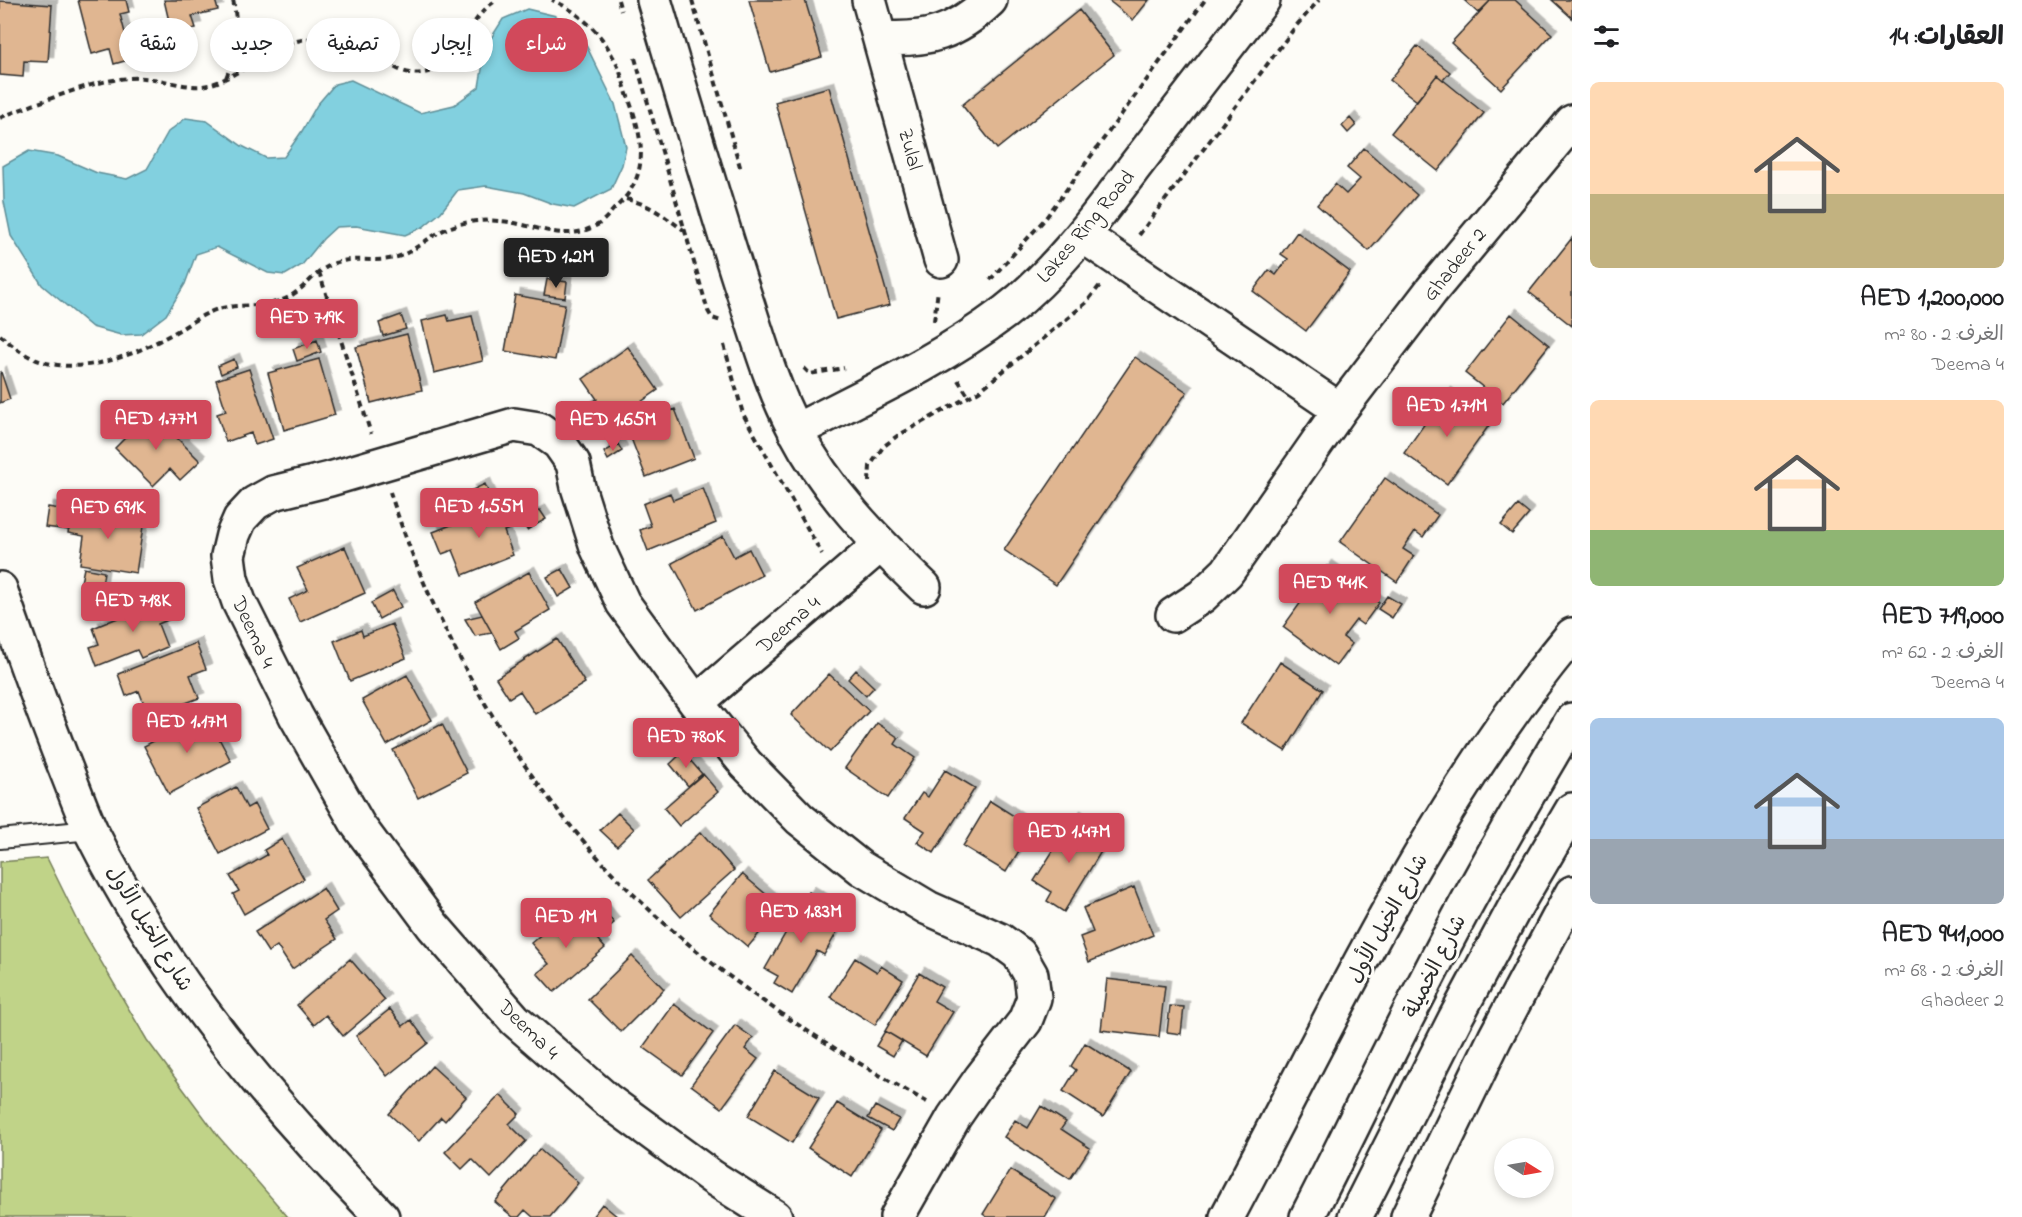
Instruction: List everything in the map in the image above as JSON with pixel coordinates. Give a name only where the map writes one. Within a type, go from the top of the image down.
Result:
[{"type":"street","points":[[654,0],[709,187],[769,373],[795,431],[820,472],[848,510],[880,545],[924,587]]},
{"type":"street","name":"Zulal","points":[[869,0],[941,260]]},
{"type":"street","points":[[881,38],[906,40],[931,36],[955,27],[977,13],[990,0]]},
{"type":"street","name":"Lakes Ring Road","points":[[795,431],[914,370],[962,342],[1007,310],[1048,273],[1082,235],[1263,0]]},
{"type":"street","name":"Ghadeer 2","points":[[1173,615],[1202,596],[1227,573],[1340,410],[1432,290],[1572,122]]},
{"type":"street","points":[[1082,235],[1340,410]]},
{"type":"street","name":"Deema 4","points":[[775,1217],[712,1178],[607,1100],[515,1020],[433,926],[358,825],[296,716],[239,602],[231,579],[228,556],[233,535],[240,519],[255,503],[273,493],[330,480],[514,426],[539,429],[559,443],[573,463],[578,488],[597,547],[623,603],[696,704],[746,764],[800,819],[861,868],[928,908],[999,940],[1019,954],[1031,975],[1034,999],[1025,1021],[954,1117],[897,1217]]},
{"type":"street","name":"Deema 4","points":[[696,704],[880,545]]},
{"type":"street","name":"شارع الخيل الأول","points":[[0,589],[56,746],[90,830],[140,918],[196,1002],[266,1091],[325,1160],[382,1217]]},
{"type":"street","name":"شارع الخيل الأول","points":[[1227,1217],[1356,971],[1419,859],[1486,751],[1572,635]]},
{"type":"street","name":"شارع الخميلة","points":[[1307,1217],[1474,888],[1572,720]]},
{"type":"street","name":"شارع الخميلة","points":[[1355,1217],[1455,1019],[1514,909],[1572,810]]},
{"type":"street","points":[[1408,1217],[1494,1038],[1572,893]]},
{"type":"lane","points":[[0,839],[90,830]]},
{"type":"path","points":[[226,78],[234,59],[237,38],[233,0]]},
{"type":"path","points":[[0,118],[91,85],[117,80],[143,78],[195,86],[211,85],[274,50],[295,41],[318,38],[341,40],[363,48],[398,70],[417,74],[436,69],[450,57],[486,6],[497,0]]},
{"type":"path","points":[[0,336],[19,351],[42,362],[68,365],[95,364],[146,347],[211,311],[229,306],[267,304],[288,298],[319,272],[336,263],[354,259],[374,261],[394,258],[413,251],[429,238],[451,227],[473,222],[496,221],[561,234],[581,232],[600,223],[626,199],[636,183],[641,144],[638,124],[613,55],[597,33],[578,15],[552,0]]},
{"type":"path","points":[[869,485],[870,466],[883,447],[897,436],[979,391],[1086,303],[1296,26],[1319,0]]},
{"type":"path","points":[[626,199],[651,207],[685,232]]},
{"type":"path","points":[[319,272],[406,540],[436,614],[473,684],[515,752],[562,815],[615,875],[671,930],[738,982],[880,1076],[954,1117]]},
{"type":"path","points":[[717,321],[720,331]]},
{"type":"path","points":[[723,342],[743,414],[826,561]]},
{"type":"green space","points":[[47,858],[83,931],[147,1040],[218,1136],[288,1217],[0,1217],[0,862]]},
{"type":"water","points":[[527,9],[558,18],[505,18]]},
{"type":"water","points":[[505,18],[505,72],[588,72],[588,49],[615,104],[626,147],[622,165],[611,189],[574,208],[553,204],[524,193],[486,186],[458,190],[441,212],[423,227],[405,235],[356,226],[336,227],[302,265],[285,275],[268,273],[217,247],[196,254],[185,284],[166,315],[141,334],[121,335],[92,327],[42,285],[11,236],[4,202],[3,166],[29,151],[58,156],[97,173],[127,179],[147,169],[168,132],[186,118],[207,121],[242,146],[266,158],[284,157],[317,105],[335,84],[351,80],[420,113],[454,105],[479,87],[482,72],[493,72],[493,35]]},
{"type":"building","points":[[78,0],[126,0],[129,12],[120,14],[121,18],[119,18],[119,63],[114,64],[110,49],[92,54]]},
{"type":"building","points":[[164,0],[215,0],[218,10],[192,16],[193,18],[168,18]]},
{"type":"building","points":[[749,0],[805,0],[822,57],[770,72]]},
{"type":"building","points":[[1108,0],[1149,0],[1133,20]]},
{"type":"building","points":[[1464,0],[1491,0],[1478,13]]},
{"type":"building","points":[[1491,0],[1515,0],[1552,34],[1501,89],[1451,43]]},
{"type":"building","points":[[1552,0],[1572,0],[1572,18]]},
{"type":"building","points":[[0,1],[52,5],[48,62],[24,61],[23,77],[0,75]]},
{"type":"building","points":[[1079,10],[1114,55],[997,149],[962,105]]},
{"type":"building","points":[[1417,46],[1450,72],[1443,80],[1437,75],[1417,101],[1390,80]]},
{"type":"building","points":[[1437,75],[1484,113],[1438,171],[1391,133]]},
{"type":"building","points":[[829,87],[890,305],[836,319],[775,102]]},
{"type":"building","points":[[1350,118],[1356,125],[1348,133],[1342,126]]},
{"type":"building","points":[[1364,148],[1417,195],[1369,251],[1317,205],[1335,184],[1346,194],[1360,179],[1347,168]]},
{"type":"building","points":[[1297,232],[1350,272],[1306,331],[1253,291],[1269,270],[1276,275],[1288,259],[1281,254]]},
{"type":"building","points":[[1572,238],[1572,326],[1529,292]]},
{"type":"building","points":[[547,279],[567,282],[565,298],[544,295]]},
{"type":"building","points":[[515,295],[565,304],[555,360],[505,351]]},
{"type":"building","points":[[1511,314],[1549,345],[1503,403],[1465,373]]},
{"type":"building","points":[[401,315],[406,329],[383,336],[379,323]]},
{"type":"building","points":[[447,315],[449,321],[472,316],[483,361],[434,373],[422,321]]},
{"type":"building","points":[[407,334],[422,390],[371,403],[356,347]]},
{"type":"building","points":[[317,340],[321,352],[297,361],[293,349]]},
{"type":"building","points":[[628,347],[658,390],[602,429],[586,407],[597,399],[583,379]]},
{"type":"building","points":[[1135,357],[1187,392],[1056,585],[1004,550]]},
{"type":"building","points":[[234,359],[237,367],[221,374],[218,366]]},
{"type":"building","points":[[319,359],[335,415],[284,430],[268,373]]},
{"type":"building","points":[[249,369],[273,439],[255,445],[251,433],[226,442],[217,414],[226,411],[216,380]]},
{"type":"building","points":[[0,373],[10,399],[0,403]]},
{"type":"building","points":[[1446,393],[1490,424],[1447,484],[1404,453]]},
{"type":"building","points":[[675,409],[694,458],[646,477],[627,428]]},
{"type":"building","points":[[151,412],[200,461],[180,480],[170,469],[153,486],[115,448]]},
{"type":"building","points":[[618,444],[622,451],[608,460],[604,452]]},
{"type":"building","points":[[1385,478],[1438,515],[1423,537],[1415,531],[1403,549],[1414,556],[1397,582],[1340,542]]},
{"type":"building","points":[[485,484],[493,503],[478,510],[470,491]]},
{"type":"building","points":[[703,488],[716,523],[648,551],[640,530],[651,526],[643,504],[670,493],[673,500]]},
{"type":"building","points":[[508,503],[517,526],[504,531],[513,555],[463,575],[453,550],[442,554],[433,532]]},
{"type":"building","points":[[1518,505],[1529,514],[1512,534],[1501,525]]},
{"type":"building","points":[[48,507],[72,511],[69,530],[45,527]]},
{"type":"building","points":[[72,509],[144,520],[136,573],[80,564],[84,536],[68,533]]},
{"type":"building","points":[[540,510],[546,519],[527,530],[522,521]]},
{"type":"building","points":[[723,536],[734,557],[749,549],[762,575],[697,610],[672,563]]},
{"type":"building","points":[[345,547],[365,593],[300,622],[289,599],[308,590],[297,568]]},
{"type":"building","points":[[1327,566],[1379,603],[1363,625],[1356,620],[1343,637],[1352,644],[1336,666],[1283,627]]},
{"type":"building","points":[[84,568],[104,572],[101,591],[80,587]]},
{"type":"building","points":[[562,569],[573,588],[558,597],[547,577]]},
{"type":"building","points":[[529,572],[550,610],[515,631],[519,638],[501,649],[475,602]]},
{"type":"building","points":[[393,591],[401,607],[379,619],[371,603]]},
{"type":"building","points":[[1387,596],[1401,604],[1392,618],[1378,609]]},
{"type":"building","points":[[167,598],[175,617],[158,624],[167,647],[141,658],[137,650],[97,666],[90,647],[99,644],[93,628]]},
{"type":"building","points":[[482,615],[492,633],[475,636],[465,619]]},
{"type":"building","points":[[392,624],[406,658],[350,681],[334,641],[361,630],[363,636]]},
{"type":"building","points":[[557,639],[585,683],[535,714],[520,691],[509,698],[496,678]]},
{"type":"building","points":[[196,643],[206,669],[190,675],[199,698],[149,717],[139,691],[126,696],[118,674]]},
{"type":"building","points":[[1280,662],[1323,690],[1285,751],[1241,723]]},
{"type":"building","points":[[856,670],[874,687],[866,696],[848,679]]},
{"type":"building","points":[[829,674],[869,711],[830,752],[791,715]]},
{"type":"building","points":[[407,675],[432,720],[387,745],[362,700]]},
{"type":"building","points":[[206,714],[231,761],[169,794],[144,746]]},
{"type":"building","points":[[877,723],[899,738],[895,744],[915,758],[888,798],[845,768]]},
{"type":"building","points":[[442,724],[467,773],[418,798],[393,750]]},
{"type":"building","points":[[683,752],[702,774],[688,786],[670,764]]},
{"type":"building","points":[[945,770],[975,788],[934,853],[917,842],[925,831],[905,818],[922,793],[928,797]]},
{"type":"building","points":[[703,774],[718,792],[679,826],[664,808]]},
{"type":"building","points":[[236,787],[247,808],[254,804],[267,829],[220,854],[196,808]]},
{"type":"building","points":[[990,801],[1033,828],[1006,872],[963,846]]},
{"type":"building","points":[[618,813],[634,829],[617,846],[600,830]]},
{"type":"building","points":[[1075,816],[1095,829],[1087,840],[1102,850],[1064,912],[1047,901],[1052,892],[1034,881]]},
{"type":"building","points":[[701,832],[734,870],[681,917],[648,880]]},
{"type":"building","points":[[282,839],[304,879],[244,914],[233,894],[239,891],[230,876],[267,855],[264,850]]},
{"type":"building","points":[[742,874],[781,907],[748,947],[709,914]]},
{"type":"building","points":[[1134,887],[1153,935],[1089,962],[1080,937],[1093,932],[1083,908]]},
{"type":"building","points":[[323,888],[337,911],[324,920],[337,939],[292,969],[277,946],[268,952],[255,932]]},
{"type":"building","points":[[809,892],[826,902],[817,918],[838,930],[824,955],[817,951],[792,994],[774,983],[778,976],[765,969]]},
{"type":"building","points":[[598,903],[614,923],[607,929],[591,909]]},
{"type":"building","points":[[571,909],[605,948],[554,992],[537,973],[549,964],[531,943]]},
{"type":"building","points":[[632,956],[664,989],[621,1032],[588,999]]},
{"type":"building","points":[[855,958],[877,972],[881,966],[903,980],[875,1025],[830,997]]},
{"type":"building","points":[[350,959],[385,1000],[343,1036],[326,1015],[314,1025],[297,1005]]},
{"type":"building","points":[[919,973],[942,987],[934,1001],[953,1012],[926,1056],[885,1031]]},
{"type":"building","points":[[1107,979],[1165,986],[1159,1037],[1101,1030]]},
{"type":"building","points":[[674,1004],[713,1033],[682,1075],[643,1047]]},
{"type":"building","points":[[1170,1006],[1184,1007],[1181,1034],[1167,1032]]},
{"type":"building","points":[[390,1009],[403,1026],[411,1020],[428,1043],[387,1076],[356,1036]]},
{"type":"building","points":[[735,1025],[753,1038],[745,1049],[758,1059],[722,1108],[691,1085]]},
{"type":"building","points":[[885,1031],[902,1041],[893,1056],[876,1046]]},
{"type":"building","points":[[1085,1043],[1131,1072],[1103,1117],[1063,1091],[1076,1070],[1071,1066]]},
{"type":"building","points":[[432,1066],[466,1097],[445,1121],[441,1117],[419,1141],[389,1114]]},
{"type":"building","points":[[775,1071],[819,1098],[792,1143],[748,1116]]},
{"type":"building","points":[[500,1095],[519,1114],[509,1124],[526,1141],[491,1178],[472,1159],[462,1169],[445,1152]]},
{"type":"building","points":[[837,1103],[881,1130],[852,1177],[808,1148]]},
{"type":"building","points":[[875,1106],[899,1119],[892,1131],[868,1118]]},
{"type":"building","points":[[1041,1106],[1066,1122],[1061,1129],[1090,1148],[1070,1179],[1004,1137],[1015,1120],[1028,1128]]},
{"type":"building","points":[[539,1149],[578,1183],[550,1217],[533,1217],[525,1210],[519,1217],[513,1217],[495,1202]]},
{"type":"building","points":[[1010,1170],[1056,1199],[1045,1217],[987,1217],[983,1214]]},
{"type":"building","points":[[602,1204],[618,1217],[592,1217]]}]
